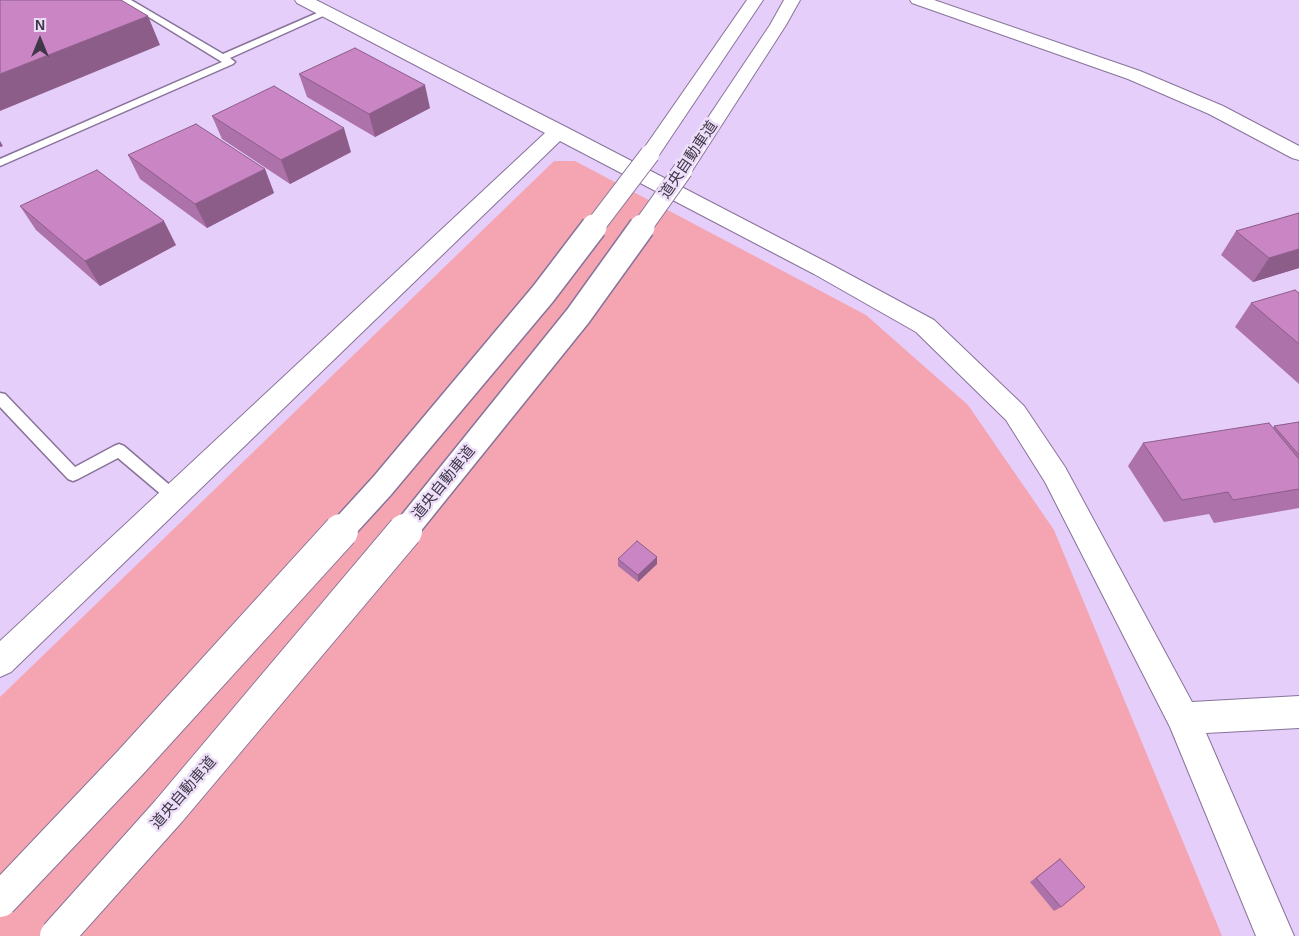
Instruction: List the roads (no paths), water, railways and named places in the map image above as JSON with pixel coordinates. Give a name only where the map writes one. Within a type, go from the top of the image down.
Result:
[{"type":"main road","points":[[303,0],[822,269],[925,326],[1015,413],[1055,475],[1183,718],[1276,936]]},
{"type":"main road","points":[[0,900],[130,763],[382,486],[542,294],[650,154],[755,0]]},
{"type":"main road","name":"道央自動車道","points":[[57,936],[168,812],[416,517],[578,316],[683,170],[778,25],[792,0]]},
{"type":"main road","points":[[918,0],[1134,75],[1216,110],[1299,154]]},
{"type":"main road","points":[[0,662],[559,132]]},
{"type":"main road","points":[[1183,718],[1299,712]]},
{"type":"lane","points":[[0,163],[230,62],[125,0]]},
{"type":"lane","points":[[222,58],[327,12]]},
{"type":"lane","points":[[0,398],[73,475],[119,450],[174,497]]}]
